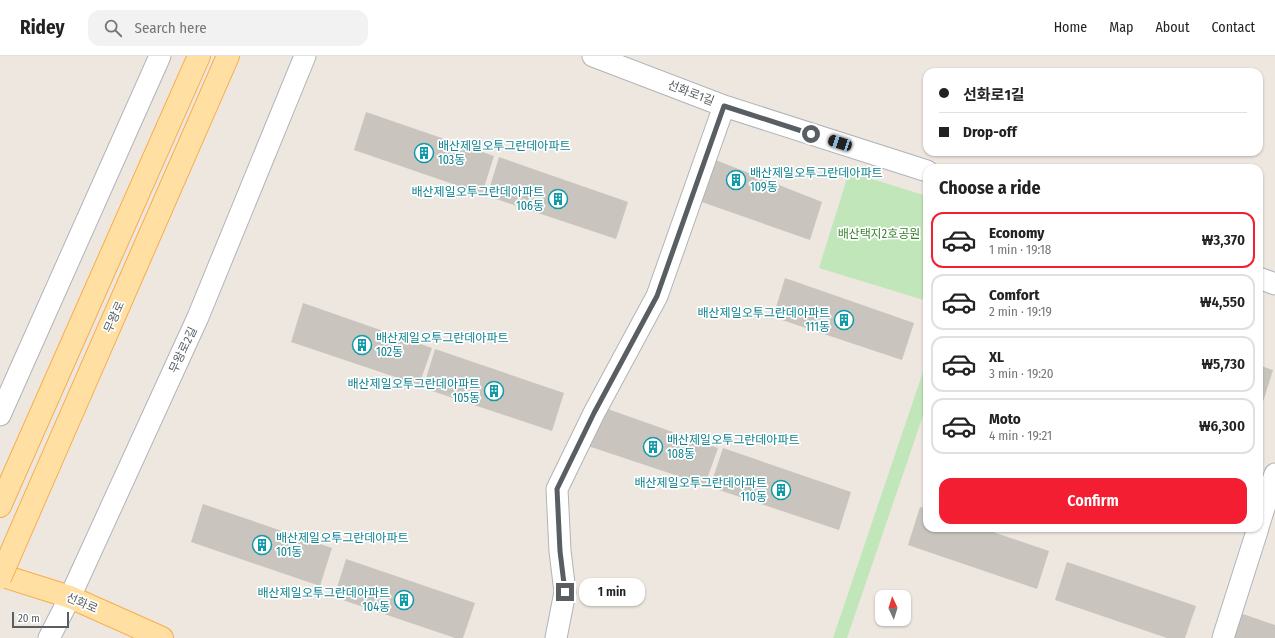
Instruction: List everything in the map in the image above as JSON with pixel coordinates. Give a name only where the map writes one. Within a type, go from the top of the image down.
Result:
[{"type":"main road","points":[[0,506],[199,56]]},
{"type":"main road","name":"무왕로","points":[[0,578],[228,56]]},
{"type":"main road","name":"선화로","points":[[0,575],[70,597],[162,638]]},
{"type":"street","points":[[0,415],[160,56]]},
{"type":"street","name":"무왕로2길","points":[[49,638],[70,597],[198,317],[305,56]]},
{"type":"street","name":"선화로1길","points":[[593,56],[724,106],[923,170]]},
{"type":"street","points":[[556,638],[565,592],[560,551],[557,489],[594,413],[657,296],[724,106]]},
{"type":"street","points":[[1263,280],[1275,284]]},
{"type":"street","points":[[1263,512],[1275,474]]},
{"type":"street","points":[[1223,638],[1257,532]]},
{"type":"green space","name":"배산택지2호공원","points":[[849,172],[923,195],[923,300],[819,268]]},
{"type":"green space","points":[[923,372],[923,416],[847,638],[833,638]]},
{"type":"building","name":"배산제일오투그란데아파트 103동","points":[[366,112],[494,156],[482,194],[354,150]]},
{"type":"building","name":"배산제일오투그란데아파트 106동","points":[[499,157],[628,202],[616,239],[487,196]]},
{"type":"building","name":"배산제일오투그란데아파트 109동","points":[[713,159],[822,202],[810,240],[699,201]]},
{"type":"building","name":"배산제일오투그란데아파트 111동","points":[[785,278],[914,323],[902,360],[773,317]]},
{"type":"building","name":"배산제일오투그란데아파트 102동","points":[[303,303],[432,348],[419,385],[291,342]]},
{"type":"building","name":"배산제일오투그란데아파트 105동","points":[[435,349],[564,393],[552,431],[423,388]]},
{"type":"building","points":[[1263,366],[1273,370],[1263,402]]},
{"type":"building","name":"배산제일오투그란데아파트 108동","points":[[602,407],[718,448],[705,485],[588,446]]},
{"type":"building","name":"배산제일오투그란데아파트 110동","points":[[723,448],[851,492],[839,530],[710,487]]},
{"type":"building","name":"배산제일오투그란데아파트 101동","points":[[203,504],[332,548],[320,586],[191,542]]},
{"type":"building","points":[[920,507],[923,508],[923,532],[993,532],[1049,551],[1037,589],[908,545]]},
{"type":"building","name":"배산제일오투그란데아파트 104동","points":[[346,559],[475,603],[463,638],[455,638],[334,597]]},
{"type":"building","points":[[1067,562],[1196,606],[1185,638],[1167,638],[1055,600]]},
{"type":"building","points":[[1240,613],[1275,625],[1275,638],[1232,638]]},
{"type":"place","name":"배산제일오투그란데아파트 103동","points":[[424,153]]},
{"type":"place","name":"배산제일오투그란데아파트 109동","points":[[736,180]]},
{"type":"place","name":"배산제일오투그란데아파트 106동","points":[[558,199]]},
{"type":"place","name":"배산제일오투그란데아파트 111동","points":[[844,320]]},
{"type":"place","name":"배산제일오투그란데아파트 102동","points":[[362,345]]},
{"type":"place","name":"배산제일오투그란데아파트 105동","points":[[494,391]]},
{"type":"place","name":"배산제일오투그란데아파트 108동","points":[[653,447]]},
{"type":"place","name":"배산제일오투그란데아파트 110동","points":[[781,490]]},
{"type":"place","name":"배산제일오투그란데아파트 101동","points":[[262,545]]},
{"type":"place","name":"배산제일오투그란데아파트 104동","points":[[404,600]]},
{"type":"route","points":[[565,592],[560,551],[557,489],[594,413],[657,296],[724,106],[811,134]]}]
